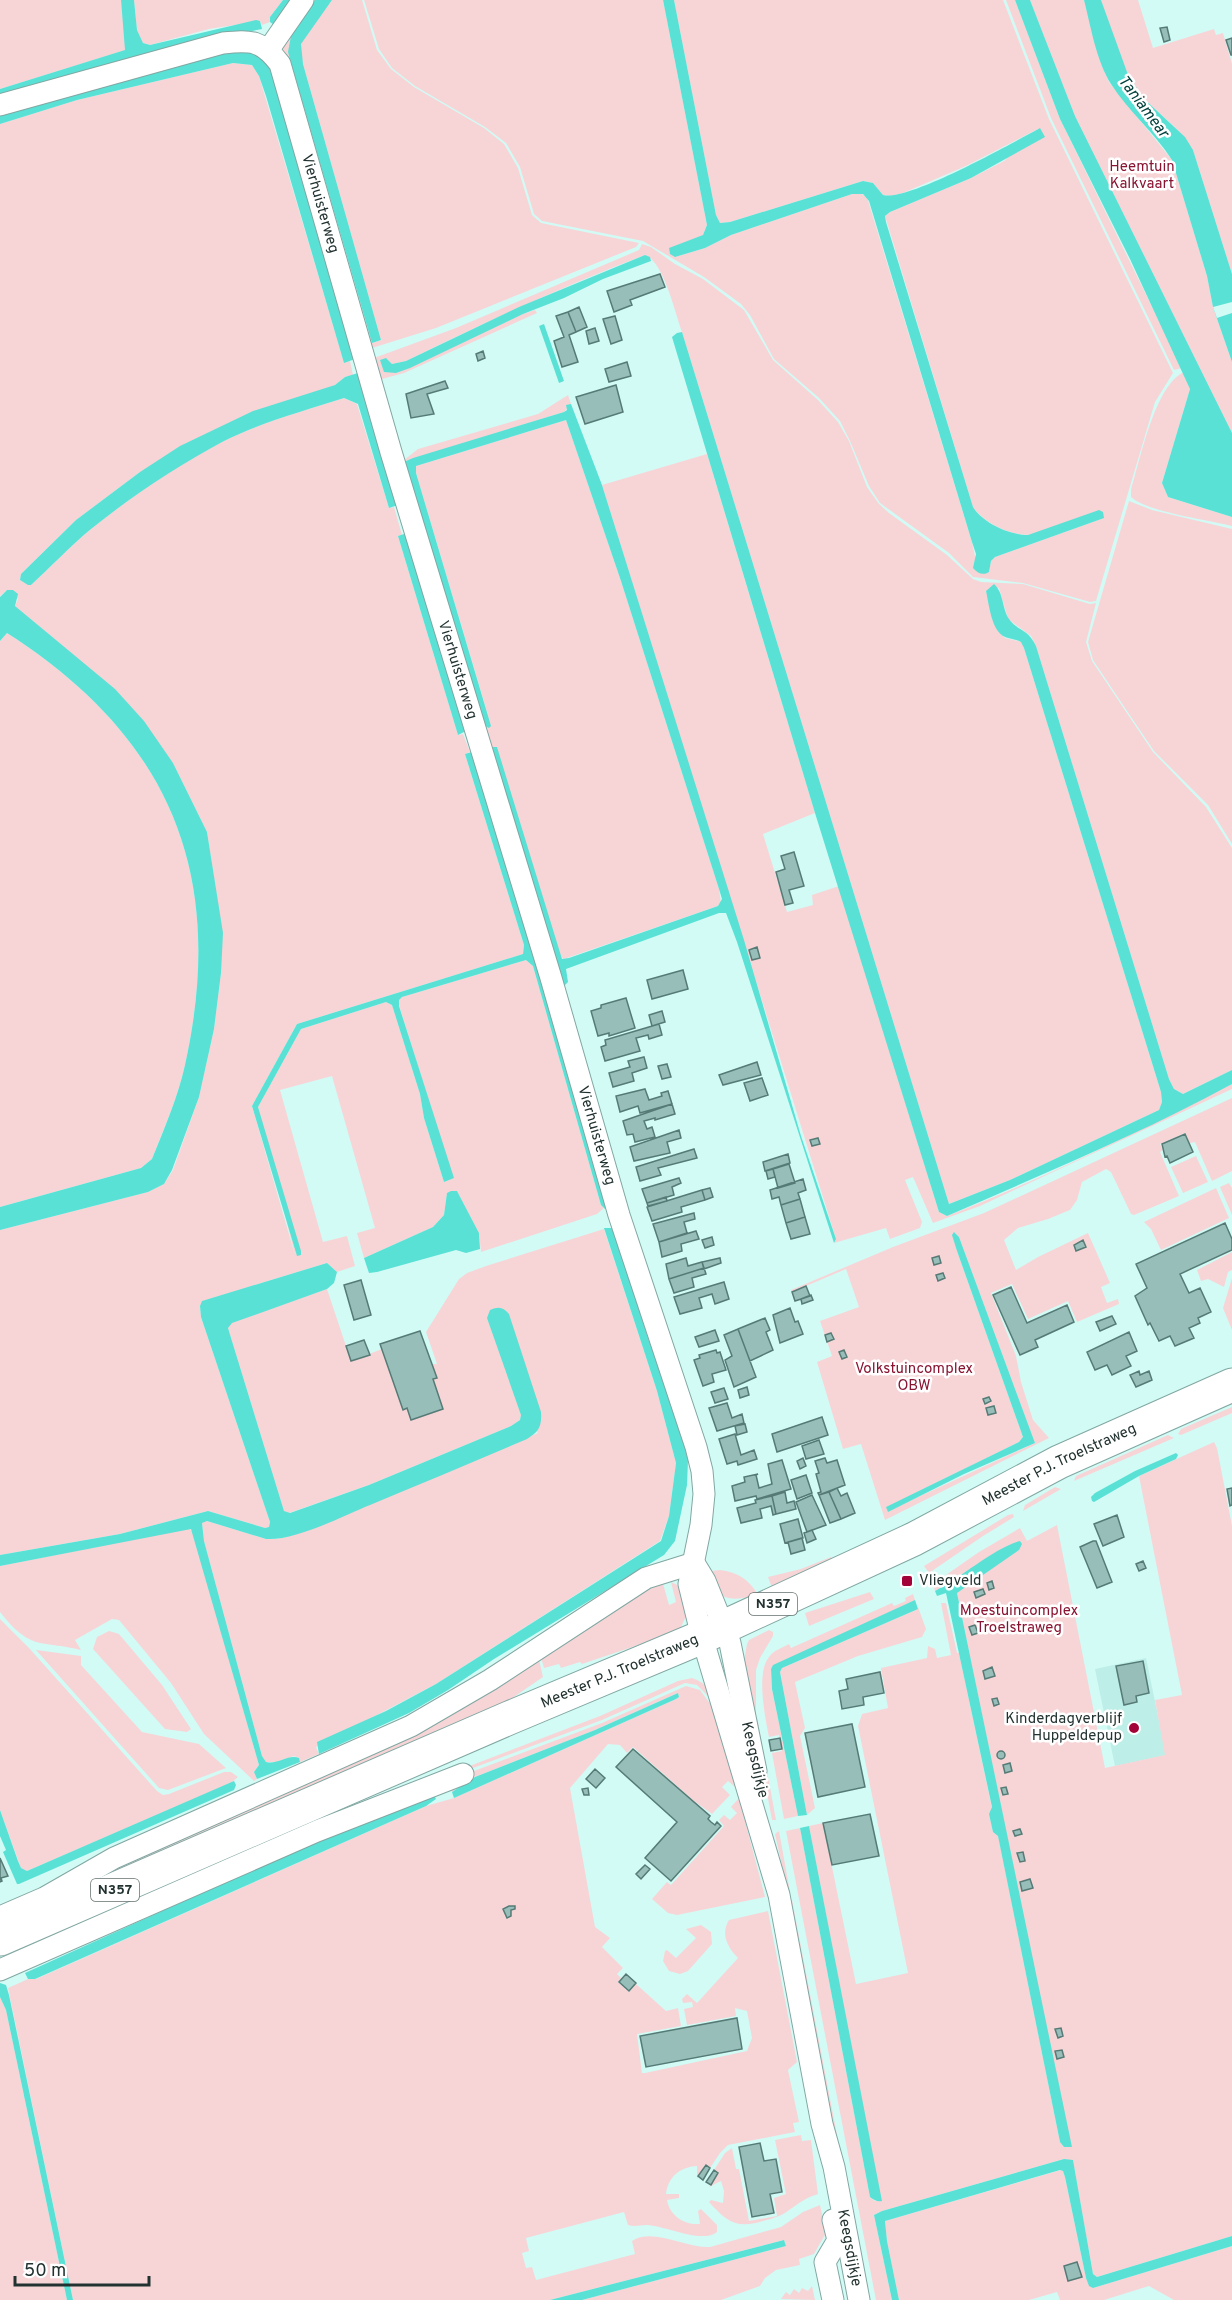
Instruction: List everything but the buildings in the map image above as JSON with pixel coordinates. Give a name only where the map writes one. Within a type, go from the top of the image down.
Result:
[{"type":"main road","name":"Meester P.J. Troelstraweg","points":[[0,1939],[508,1718],[713,1632],[914,1539],[1059,1462],[1232,1385]]},
{"type":"street","points":[[0,105],[223,43],[256,42],[269,49],[303,0]]},
{"type":"street","name":"Vierhuisterweg","points":[[269,49],[280,64],[391,452],[527,899],[619,1215],[696,1447],[702,1471],[704,1494],[694,1563]]},
{"type":"street","points":[[0,1917],[44,1898],[106,1862],[411,1726],[490,1680],[646,1578],[694,1563],[705,1581],[713,1632]]},
{"type":"street","name":"Keegsdijkje","points":[[713,1632],[730,1643],[752,1759],[777,1863],[778,1895],[822,2124],[834,2167],[860,2300]]},
{"type":"street","points":[[0,1970],[317,1831],[463,1774]]},
{"type":"street","name":"Keegsdijkje","points":[[822,2124],[824,2169],[837,2240],[825,2262],[833,2300]]},
{"type":"street","name":"Keegsdijkje","points":[[834,2247],[844,2300]]},
{"type":"shaded area","name":"Kinderdagverblijf Huppeldepup","points":[[1146,1658],[1166,1755],[1115,1766],[1095,1669]]},
{"type":"green space","points":[[0,0],[121,0],[126,50],[0,89]]},
{"type":"green space","points":[[134,0],[283,0],[270,17],[270,22],[262,25],[260,21],[209,29],[150,45],[143,43],[137,30]]},
{"type":"green space","points":[[308,0],[315,0],[295,30],[290,46],[290,64],[372,343],[381,340],[301,52],[301,44],[306,33],[332,0],[362,0],[377,50],[391,69],[414,87],[484,128],[504,144],[518,168],[532,215],[541,223],[639,243],[636,247],[436,328],[372,348],[282,51],[283,41]]},
{"type":"green space","points":[[364,0],[663,0],[707,225],[703,235],[675,257],[705,248],[731,235],[858,192],[867,197],[976,561],[989,572],[991,561],[995,557],[1104,518],[1028,535],[1005,530],[990,523],[973,507],[885,216],[1004,161],[1040,128],[966,166],[903,193],[892,196],[883,195],[873,183],[863,181],[730,222],[720,223],[716,215],[674,0],[1003,0],[1049,119],[1173,373],[1155,402],[1096,601],[1090,602],[1023,583],[973,577],[949,553],[880,503],[869,486],[840,421],[819,398],[774,359],[750,315],[741,304],[704,277],[643,241],[542,221],[534,214],[520,167],[506,143],[485,127],[415,86],[392,68],[379,49]]},
{"type":"green space","points":[[1006,0],[1015,0],[1060,119],[1182,368],[1174,370],[1051,118]]},
{"type":"green space","name":"Heemtuin Kalkvaart","points":[[1030,0],[1084,0],[1102,66],[1109,82],[1172,160],[1207,276],[1213,307],[1232,362],[1232,433],[1075,116]]},
{"type":"green space","points":[[1101,0],[1138,0],[1153,48],[1214,29],[1216,35],[1223,33],[1232,64],[1232,274],[1193,150],[1177,129],[1137,90],[1118,52]]},
{"type":"green space","points":[[233,63],[252,65],[259,76],[344,362],[350,361],[353,375],[140,472],[76,520],[21,574],[20,580],[31,585],[83,536],[122,505],[206,450],[268,422],[344,398],[357,404],[389,508],[394,507],[402,535],[398,536],[458,735],[463,734],[470,752],[465,754],[524,945],[523,954],[297,1024],[252,1106],[295,1255],[258,1107],[301,1029],[386,1002],[392,1005],[444,1182],[453,1178],[399,1000],[402,997],[526,960],[533,966],[601,1205],[604,1208],[597,1214],[481,1252],[479,1233],[457,1191],[447,1193],[444,1215],[433,1227],[364,1258],[357,1233],[375,1228],[332,1076],[280,1090],[323,1242],[347,1236],[355,1266],[337,1272],[327,1263],[203,1301],[200,1306],[201,1317],[270,1522],[269,1527],[265,1528],[208,1511],[120,1534],[0,1555],[0,1230],[148,1192],[164,1184],[173,1170],[199,1097],[214,1029],[221,973],[218,904],[207,832],[173,763],[115,690],[15,606],[18,599],[7,590],[0,596],[0,124],[77,100]]},
{"type":"green space","points":[[642,244],[651,247],[675,264],[703,279],[744,310],[773,360],[818,400],[838,422],[849,441],[867,487],[879,504],[889,513],[947,555],[973,579],[981,582],[1023,584],[1090,604],[1096,603],[1086,642],[1092,661],[1153,752],[1206,807],[1232,848],[1232,1070],[1183,1094],[1174,1089],[1036,646],[1031,636],[1008,619],[999,588],[986,591],[999,632],[1005,638],[1022,642],[1161,1092],[1162,1102],[1159,1110],[1010,1180],[949,1204],[682,332],[658,267],[645,255],[614,267],[524,305],[406,361],[392,364],[386,358],[396,373],[523,314],[535,310],[537,313],[404,373],[382,379],[379,377],[374,358],[456,328],[639,250]]},
{"type":"green space","points":[[1184,372],[1190,389],[1162,483],[1168,497],[1232,517],[1232,526],[1150,507],[1131,497],[1144,443],[1157,407],[1174,380]]},
{"type":"green space","points":[[568,395],[571,404],[564,412],[406,461],[491,725],[416,473],[416,466],[566,420],[621,581],[719,889],[721,903],[718,906],[564,959],[561,957],[491,750],[399,464],[418,449],[538,414]]},
{"type":"green space","points":[[707,454],[815,813],[763,834],[787,912],[813,905],[812,895],[839,886],[939,1212],[947,1216],[1020,1186],[1232,1084],[1232,1089],[980,1206],[933,1223],[913,1177],[905,1180],[922,1222],[920,1228],[890,1239],[886,1228],[834,1243],[836,1239],[602,485]]},
{"type":"green space","points":[[1129,501],[1152,510],[1232,529],[1232,844],[1208,805],[1154,751],[1093,660],[1088,642]]},
{"type":"green space","points":[[7,633],[63,674],[110,718],[146,766],[173,817],[190,873],[198,932],[196,996],[185,1065],[175,1101],[152,1159],[141,1168],[0,1207],[0,641]]},
{"type":"green space","name":"Volkstuincomplex OBW","points":[[1232,1098],[1232,1171],[1212,1181],[1195,1142],[1190,1143],[1185,1133],[1160,1144],[1163,1150],[1160,1152],[1179,1196],[1134,1215],[1131,1214],[1111,1172],[1106,1169],[1082,1182],[1077,1200],[1070,1210],[1018,1228],[1004,1240],[1016,1270],[1088,1233],[1110,1283],[1101,1287],[1107,1303],[1118,1299],[1119,1304],[1077,1322],[1068,1301],[1028,1319],[1012,1284],[991,1293],[1016,1356],[1021,1382],[1033,1420],[1049,1438],[885,1520],[861,1444],[843,1449],[817,1362],[832,1356],[820,1321],[859,1307],[846,1269],[792,1292],[791,1290],[893,1247],[984,1213]],"holes":[[[954,1232],[959,1237],[1035,1443],[888,1511],[887,1507],[1019,1442],[1023,1437],[957,1251]]]},
{"type":"green space","points":[[1196,1156],[1208,1182],[1183,1193],[1171,1167]]},
{"type":"green space","points":[[1229,1183],[1232,1188],[1232,1215],[1220,1187]]},
{"type":"green space","points":[[1216,1188],[1229,1218],[1161,1250],[1151,1229],[1144,1222]]},
{"type":"green space","points":[[604,1229],[657,1391],[676,1463],[669,1516],[660,1541],[436,1684],[316,1747],[319,1754],[300,1762],[299,1758],[294,1756],[277,1762],[266,1762],[262,1756],[204,1541],[202,1522],[207,1521],[266,1539],[288,1537],[538,1433],[521,1415],[520,1420],[511,1426],[369,1485],[289,1513],[284,1511],[228,1328],[231,1323],[327,1289],[351,1361],[382,1349],[403,1410],[407,1408],[411,1419],[443,1409],[433,1379],[437,1378],[432,1364],[437,1364],[426,1332],[459,1279],[467,1273],[486,1266]]},
{"type":"green space","points":[[1232,1252],[1232,1270],[1228,1272],[1224,1287],[1208,1279],[1201,1281],[1197,1270]]},
{"type":"green space","points":[[1232,1278],[1232,1330],[1223,1308]]},
{"type":"green space","points":[[1232,1407],[1232,1413],[1181,1435],[1178,1434],[1181,1429]]},
{"type":"green space","points":[[1168,1435],[1174,1438],[1074,1481],[1076,1476]]},
{"type":"green space","name":"Moestuincomplex Troelstraweg","points":[[1214,1442],[1232,1526],[1232,2236],[1097,2277],[1093,2274],[1073,2161],[1064,2159],[874,2215],[892,2300],[876,2300],[786,1831],[800,1828],[870,2197],[875,2201],[881,2201],[809,1826],[823,1823],[856,1984],[908,1973],[858,1726],[862,1714],[888,1708],[881,1668],[927,1658],[928,1646],[935,1649],[937,1658],[951,1655],[941,1603],[946,1603],[992,1808],[989,1814],[993,1832],[998,1835],[1060,2142],[1064,2147],[1071,2147],[957,1593],[960,1589],[953,1581],[935,1591],[933,1584],[979,1552],[1020,1528],[1027,1541],[1057,1525],[1105,1768],[1165,1755],[1155,1700],[1182,1695],[1139,1476]]},
{"type":"green space","points":[[1055,1487],[1061,1489],[1023,1511],[1025,1505]]},
{"type":"green space","points":[[1013,1514],[1014,1517],[929,1573],[924,1566],[1008,1515]]},
{"type":"green space","points":[[186,1529],[193,1532],[259,1765],[254,1772],[257,1779],[254,1781],[204,1734],[171,1683],[119,1620],[112,1619],[75,1640],[81,1650],[28,1639],[0,1612],[0,1566]]},
{"type":"green space","points":[[831,1557],[832,1559],[772,1588],[768,1577],[801,1569]]},
{"type":"green space","points":[[720,1570],[742,1577],[757,1593],[736,1599],[720,1594],[715,1588],[711,1571]]},
{"type":"green space","points":[[662,1580],[669,1605],[676,1602],[671,1582],[679,1586],[688,1612],[681,1627],[674,1633],[582,1664],[580,1662],[561,1668],[559,1664],[544,1668],[540,1654]]},
{"type":"green space","points":[[870,1592],[874,1599],[809,1626],[805,1613]]},
{"type":"green space","points":[[913,1594],[915,1600],[912,1602],[773,1666],[771,1669],[772,1689],[798,1816],[784,1819],[772,1753],[782,1751],[779,1735],[769,1737],[765,1719],[762,1684],[765,1664],[769,1657],[789,1644],[791,1648],[892,1603],[894,1606],[906,1601],[905,1598]]},
{"type":"green space","points":[[918,1607],[926,1629],[922,1637],[858,1656],[795,1682],[805,1728],[800,1736],[815,1808],[807,1815],[780,1672],[782,1668],[918,1609]]},
{"type":"green space","points":[[0,1619],[163,1795],[224,1772],[231,1772],[238,1777],[231,1783],[27,1871],[21,1868],[0,1810]]},
{"type":"green space","points":[[769,1630],[773,1632],[773,1636],[756,1670],[756,1714],[752,1715],[744,1661],[747,1644],[749,1640]]},
{"type":"green space","points":[[109,1631],[119,1634],[162,1685],[191,1729],[187,1732],[165,1729],[93,1649],[97,1637]]},
{"type":"green space","points":[[36,1650],[81,1656],[81,1665],[142,1732],[199,1744],[226,1768],[168,1790],[159,1788]]},
{"type":"green space","points":[[538,1655],[543,1677],[489,1714],[0,1924]]},
{"type":"green space","points":[[692,1678],[705,1685],[710,1698],[697,1685],[685,1683],[602,1720],[465,1771],[467,1767],[600,1716],[678,1681]]},
{"type":"green space","points":[[686,1686],[700,1690],[711,1705],[740,1783],[736,1788],[728,1781],[722,1787],[730,1795],[712,1814],[633,1747],[627,1753],[620,1745],[608,1744],[570,1788],[595,1927],[610,1938],[602,1947],[623,1968],[617,1974],[621,1978],[618,1982],[629,1992],[636,1984],[666,2011],[678,2008],[681,2026],[637,2034],[642,2073],[645,2073],[747,2051],[752,2038],[747,2011],[735,2008],[736,2016],[687,2025],[684,2009],[693,2007],[692,2002],[683,2003],[682,1999],[687,1994],[697,2003],[738,1958],[731,1950],[725,1936],[729,1920],[768,1911],[797,2062],[788,2070],[799,2122],[793,2123],[795,2132],[728,2145],[710,2168],[705,2165],[697,2179],[697,2166],[685,2168],[672,2178],[666,2194],[679,2194],[679,2198],[667,2200],[671,2211],[683,2221],[700,2224],[698,2211],[701,2209],[717,2225],[717,2232],[702,2236],[655,2226],[628,2225],[624,2212],[526,2238],[529,2251],[522,2253],[526,2268],[532,2267],[536,2280],[635,2254],[632,2241],[640,2237],[659,2237],[690,2245],[710,2247],[781,2227],[803,2212],[820,2205],[826,2233],[814,2254],[799,2259],[800,2265],[776,2270],[765,2278],[760,2286],[721,2300],[582,2300],[786,2246],[784,2240],[550,2300],[73,2300],[8,1988],[28,1979],[36,1979],[426,1806],[454,1798],[676,1699],[679,1697],[678,1693],[595,1730],[475,1777],[452,1792],[451,1788],[466,1774],[602,1723]]},
{"type":"green space","points":[[757,1717],[776,1820],[772,1820],[753,1718]]},
{"type":"green space","points":[[739,1798],[765,1897],[677,1915],[668,1913],[652,1899],[667,1882],[671,1885],[724,1826],[719,1820],[724,1815],[730,1820],[737,1813],[731,1807]]},
{"type":"green space","points":[[779,1831],[790,1892],[788,1893],[775,1834]]},
{"type":"green space","points":[[792,1900],[846,2182],[842,2183],[788,1901]]},
{"type":"green space","points":[[701,1925],[711,1932],[712,1944],[688,1971],[680,1974],[669,1971],[663,1961],[665,1951],[667,1950],[676,1958],[696,1938],[686,1929]]},
{"type":"green space","points":[[0,1997],[6,2010],[67,2300],[0,2300]]},
{"type":"green space","points":[[801,2135],[802,2141],[811,2140],[818,2194],[780,2216],[746,2224],[727,2219],[709,2202],[711,2200],[723,2203],[724,2191],[721,2181],[709,2187],[718,2174],[714,2170],[725,2153],[732,2148],[736,2169],[739,2169],[749,2221],[777,2216],[774,2198],[786,2194],[775,2140]]},
{"type":"green space","points":[[1061,2170],[1065,2177],[1086,2278],[1093,2288],[1232,2246],[1232,2300],[1174,2300],[1149,2286],[1104,2300],[1060,2300],[1057,2292],[1029,2300],[899,2300],[885,2221]]},
{"type":"green space","points":[[812,2286],[815,2300],[781,2299],[786,2292],[790,2295],[794,2289],[799,2293],[802,2288],[808,2291]]},
{"type":"water","points":[[121,0],[134,0],[137,30],[143,43],[150,45],[256,20],[260,21],[262,29],[232,35],[0,99],[0,89],[125,50]]},
{"type":"water","points":[[283,0],[296,0],[274,25],[270,22],[270,17]]},
{"type":"water","points":[[315,0],[332,0],[301,44],[303,64],[381,340],[372,343],[288,52],[291,36]]},
{"type":"water","points":[[663,0],[674,0],[716,215],[720,223],[730,222],[863,181],[873,183],[883,195],[896,195],[937,181],[1040,128],[1045,137],[971,178],[885,216],[973,507],[977,513],[990,523],[1005,530],[1028,535],[1099,510],[1103,512],[1104,518],[995,557],[991,561],[989,572],[985,574],[973,568],[976,554],[869,201],[863,194],[852,194],[731,235],[705,248],[675,257],[670,254],[669,248],[703,235],[707,225]]},
{"type":"water","points":[[1015,0],[1030,0],[1075,116],[1232,433],[1232,517],[1168,497],[1162,483],[1190,389],[1130,259],[1060,119]]},
{"type":"water","name":"Taniamear","points":[[1084,0],[1101,0],[1127,72],[1142,97],[1185,137],[1193,150],[1232,274],[1232,362],[1213,307],[1207,276],[1172,160],[1118,94],[1106,75],[1094,43]]},
{"type":"water","points":[[222,51],[256,52],[270,64],[355,359],[344,363],[266,96],[259,76],[252,65],[233,63],[77,100],[0,124],[0,112]]},
{"type":"water","points":[[645,255],[650,257],[651,261],[523,314],[410,368],[396,373],[384,372],[380,360],[386,358],[392,364],[406,361],[519,307]]},
{"type":"water","points":[[544,324],[564,381],[559,383],[539,326]]},
{"type":"water","points":[[682,332],[949,1204],[1010,1180],[1159,1110],[1162,1102],[1161,1092],[1024,648],[1021,642],[1003,636],[993,622],[986,591],[994,584],[1000,592],[1009,619],[1030,636],[1036,646],[1169,1079],[1174,1089],[1183,1094],[1232,1070],[1232,1084],[1127,1137],[1055,1169],[947,1216],[939,1212],[815,813],[672,337]]},
{"type":"water","points":[[358,373],[398,505],[389,508],[358,404],[344,398],[253,428],[206,451],[155,482],[91,529],[31,585],[20,580],[21,574],[76,520],[140,472],[180,446],[253,411],[335,385],[345,377]]},
{"type":"water","points":[[571,404],[602,485],[744,940],[801,1136],[836,1239],[834,1243],[726,913],[719,913],[566,969],[568,982],[564,986],[491,749],[493,747],[497,747],[562,959],[718,906],[722,899],[719,889],[621,581],[566,420],[416,466],[416,473],[491,726],[489,728],[485,726],[405,464],[413,458],[564,412],[567,410],[566,405]]},
{"type":"water","points":[[407,533],[468,730],[458,735],[398,536]]},
{"type":"water","points":[[7,590],[13,590],[18,594],[15,606],[115,689],[144,721],[173,763],[207,832],[223,933],[214,1029],[199,1097],[172,1170],[164,1184],[148,1192],[0,1230],[0,1207],[141,1168],[152,1159],[175,1101],[185,1065],[196,996],[198,932],[190,873],[173,817],[146,766],[110,718],[63,674],[7,633],[0,641],[0,597]]},
{"type":"water","points":[[475,751],[607,1207],[605,1209],[601,1205],[533,966],[526,960],[402,997],[399,1000],[454,1178],[444,1182],[392,1005],[386,1002],[301,1029],[258,1107],[301,1251],[301,1255],[297,1256],[252,1106],[297,1024],[523,954],[524,945],[465,754]]},
{"type":"water","points":[[457,1191],[479,1233],[480,1249],[466,1253],[456,1250],[369,1273],[364,1258],[433,1227],[444,1215],[447,1193]]},
{"type":"water","points":[[604,1228],[613,1228],[649,1341],[669,1389],[688,1460],[687,1485],[675,1541],[664,1555],[494,1659],[448,1690],[409,1713],[319,1754],[317,1742],[386,1711],[436,1684],[661,1541],[669,1516],[676,1463],[657,1391]]},
{"type":"water","points":[[954,1232],[959,1237],[1035,1443],[964,1474],[888,1512],[886,1507],[1019,1442],[1023,1437],[957,1251],[952,1235]]},
{"type":"water","points":[[327,1263],[337,1272],[334,1283],[327,1289],[232,1323],[228,1328],[284,1511],[290,1513],[369,1485],[511,1426],[520,1420],[521,1415],[487,1318],[490,1310],[501,1308],[509,1314],[541,1412],[541,1421],[537,1431],[527,1439],[305,1532],[278,1539],[266,1539],[207,1521],[202,1523],[204,1541],[262,1756],[266,1762],[270,1763],[295,1757],[299,1758],[300,1762],[257,1779],[254,1772],[259,1765],[191,1529],[0,1566],[0,1555],[120,1534],[208,1511],[265,1528],[269,1527],[270,1522],[201,1317],[200,1306],[202,1301]]},
{"type":"water","points":[[1176,1453],[1178,1455],[1176,1459],[1092,1501],[1091,1497],[1095,1493],[1135,1471]]},
{"type":"water","points":[[1020,1541],[1022,1544],[1019,1550],[957,1593],[1072,2147],[1064,2147],[1060,2142],[998,1836],[993,1832],[989,1814],[992,1807],[946,1593],[937,1596],[935,1591],[999,1550]]},
{"type":"water","points":[[915,1600],[918,1609],[782,1668],[780,1672],[807,1815],[798,1816],[772,1689],[771,1669],[773,1665]]},
{"type":"water","points":[[678,1693],[679,1697],[676,1699],[454,1798],[452,1792],[475,1777],[595,1730]]},
{"type":"water","points":[[234,1781],[236,1785],[234,1790],[19,1884],[3,1852],[6,1850],[0,1836],[0,1810],[21,1868],[27,1871]]},
{"type":"water","points":[[434,1795],[436,1799],[426,1806],[35,1979],[28,1979],[25,1973],[295,1851]]},
{"type":"water","points":[[809,1826],[882,2201],[870,2197],[800,1828]]},
{"type":"water","points":[[0,1983],[6,1985],[9,1995],[73,2300],[67,2300],[6,2010],[0,1997]]},
{"type":"water","points":[[1064,2159],[1073,2160],[1093,2274],[1097,2277],[1232,2236],[1232,2246],[1093,2288],[1089,2286],[1086,2278],[1065,2177],[1063,2171],[1060,2170],[885,2221],[899,2300],[892,2300],[874,2215]]},
{"type":"water","points":[[784,2240],[786,2246],[582,2300],[550,2300]]},
{"type":"pier","points":[[1232,302],[1232,313],[1217,318],[1213,307]]},
{"type":"place","name":"Vliegveld","points":[[907,1581]]},
{"type":"place","name":"Kinderdagverblijf Huppeldepup","points":[[1134,1728]]}]
